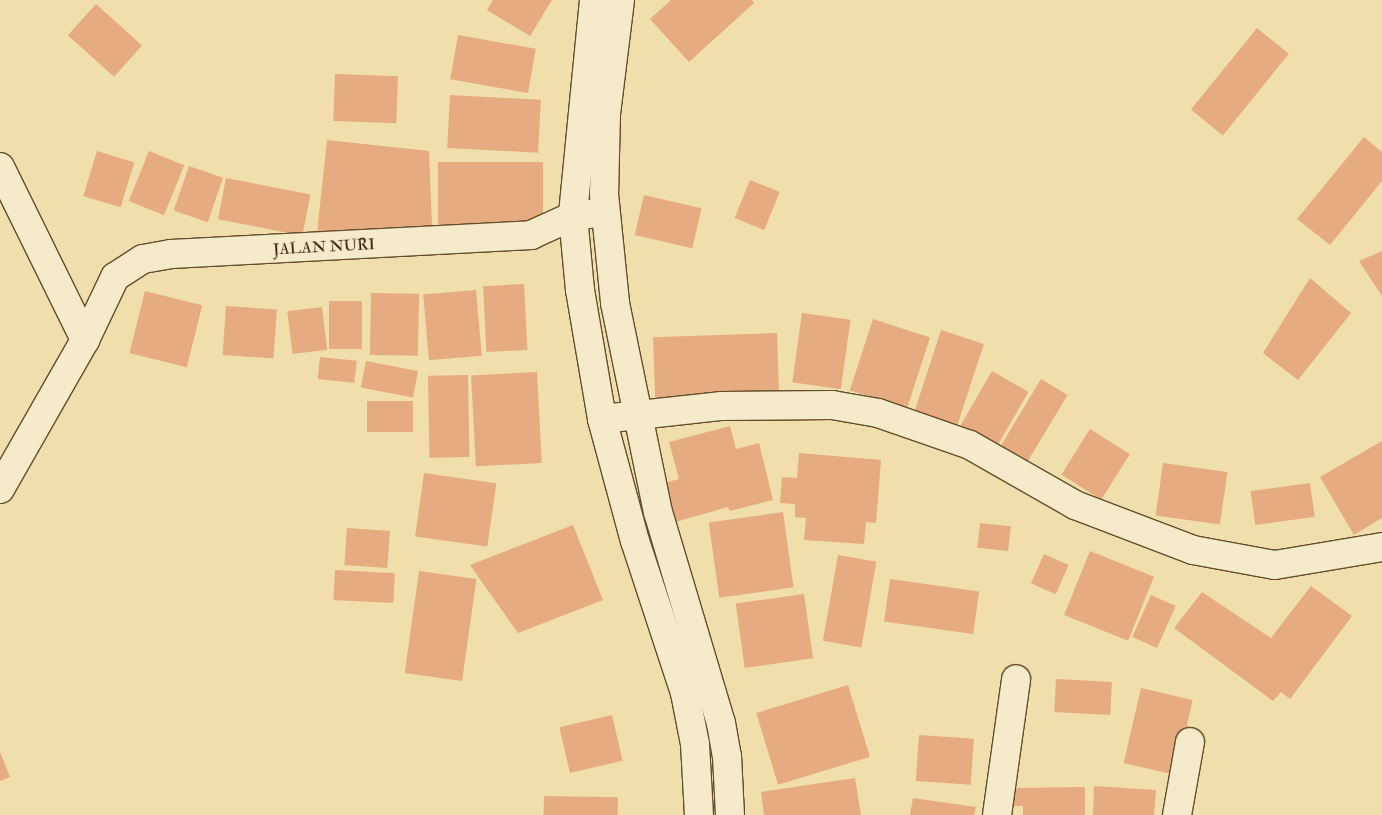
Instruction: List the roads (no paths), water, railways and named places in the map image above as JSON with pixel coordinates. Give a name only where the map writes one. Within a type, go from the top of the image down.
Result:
[{"type":"street","points":[[594,0],[573,216],[590,363],[602,419],[636,540],[685,693],[695,744],[699,815]]},
{"type":"street","points":[[620,0],[606,114],[604,212],[619,332],[635,414],[658,512],[711,682],[727,756],[730,815]]},
{"type":"street","points":[[0,167],[85,340]]},
{"type":"street","name":"JALAN NURI","points":[[0,489],[85,340],[115,277],[143,259],[171,254],[531,235],[573,216],[604,212]]},
{"type":"street","points":[[602,419],[635,414],[772,404],[832,405],[878,413],[970,445],[1074,505],[1193,550],[1275,565],[1382,546]]},
{"type":"street","points":[[997,815],[1016,679]]},
{"type":"street","points":[[1177,815],[1190,742]]}]
